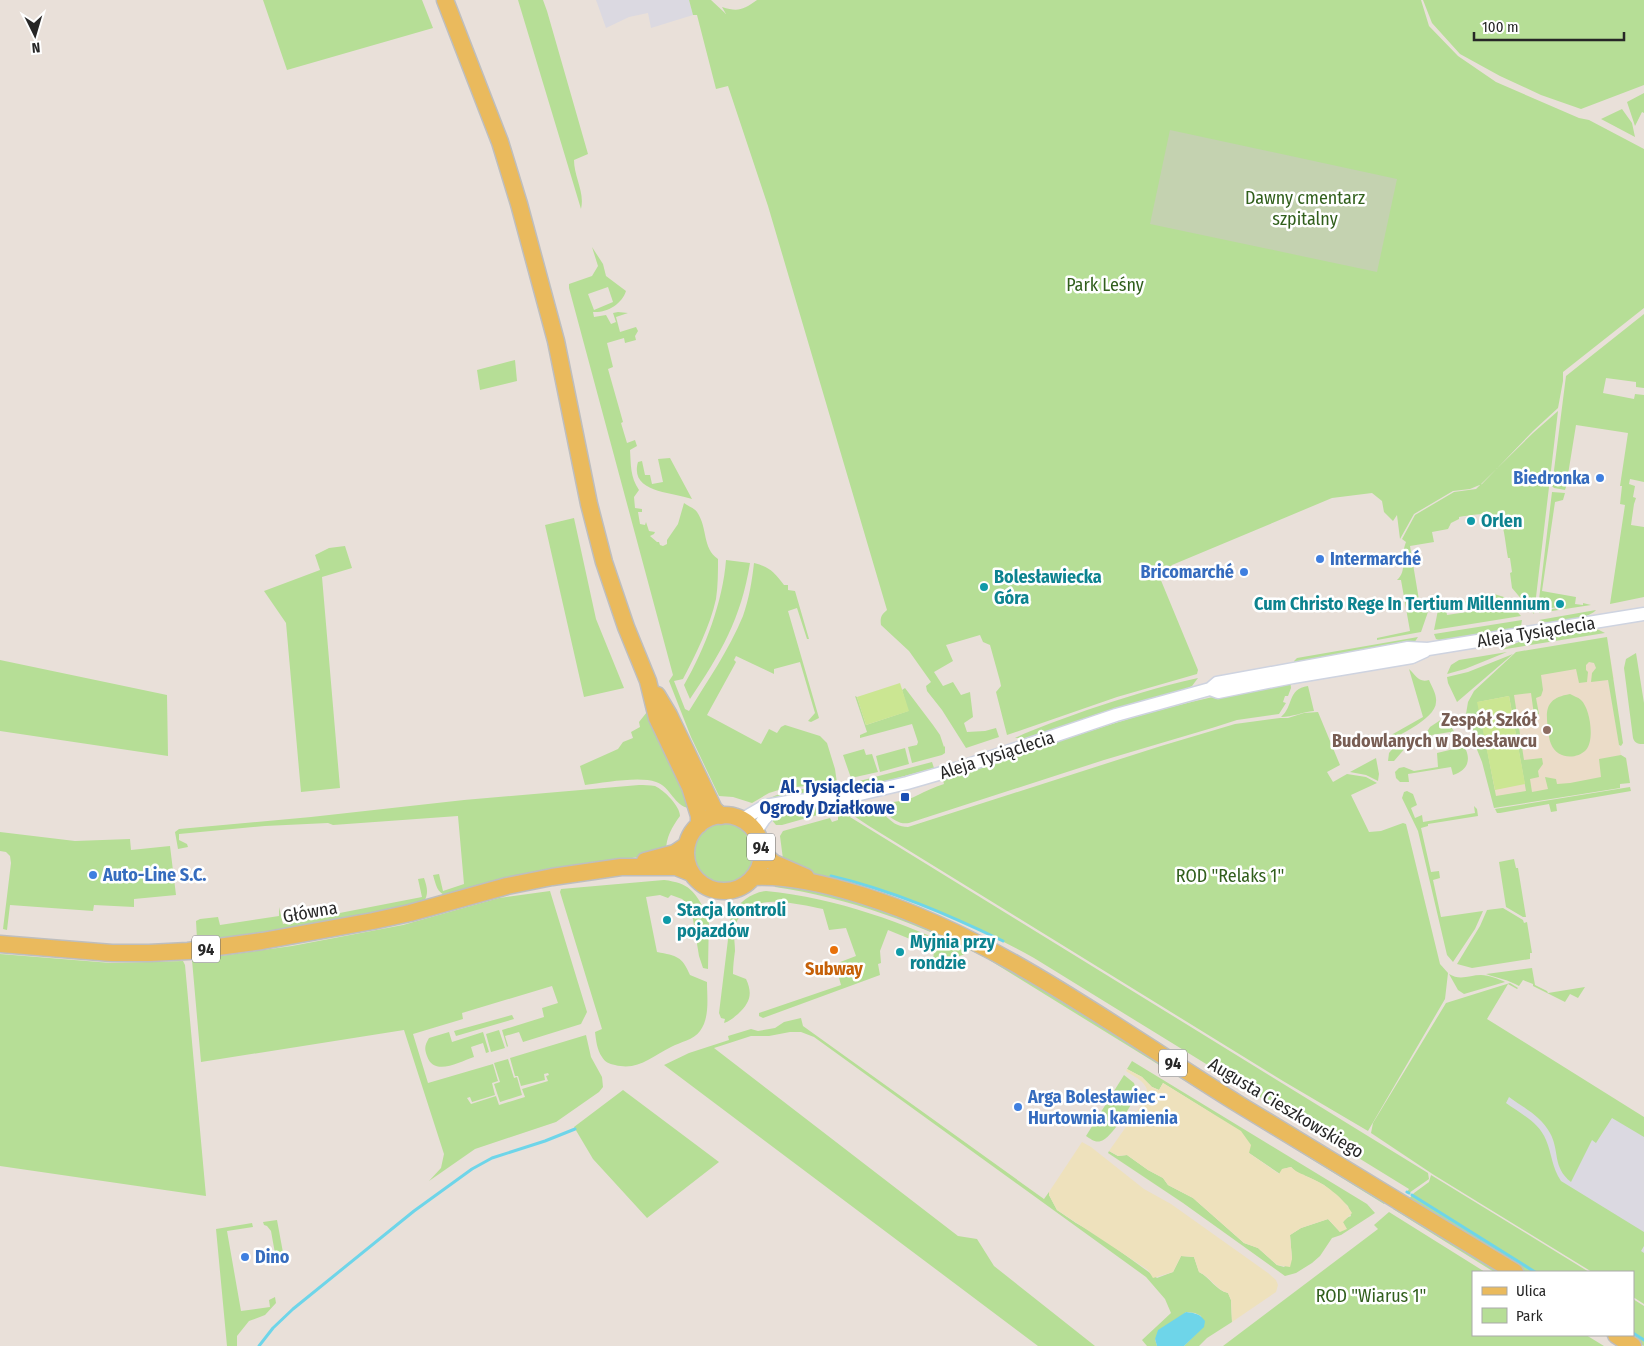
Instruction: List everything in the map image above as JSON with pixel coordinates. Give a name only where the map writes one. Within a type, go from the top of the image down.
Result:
[{"type":"main road","points":[[445,0],[500,142],[519,204],[556,341],[596,533],[626,627],[648,681],[658,718],[690,787],[699,816],[699,825]]},
{"type":"main road","points":[[648,681],[669,715],[714,809],[721,816]]},
{"type":"main road","points":[[691,873],[686,859],[686,845],[692,833],[706,820],[721,816]]},
{"type":"main road","name":"94","points":[[691,873],[709,888],[724,891],[740,887],[753,877],[759,866],[761,852],[756,835],[741,820],[730,816],[721,816]]},
{"type":"main road","name":"Główna","points":[[0,944],[122,953],[173,952],[230,946],[382,919],[538,879],[621,867],[675,853],[686,845]]},
{"type":"main road","name":"Augusta Cieszkowskiego","points":[[761,852],[774,863],[817,883]]},
{"type":"main road","name":"Główna","points":[[621,867],[676,867],[691,873]]},
{"type":"main road","name":"Augusta Cieszkowskiego","points":[[753,877],[765,876],[817,883],[891,904],[942,925],[995,951],[1240,1105],[1513,1271]]},
{"type":"main road","points":[[1618,1336],[1634,1346]]},
{"type":"street","name":"Aleja Tysiąclecia","points":[[741,820],[765,806],[794,801],[843,798],[907,783],[959,768],[1116,715],[1210,689],[1216,683],[1408,648],[1428,649],[1644,614]]},
{"type":"street","points":[[756,835],[759,825],[780,804]]},
{"type":"shaded area","points":[[596,0],[689,0],[693,15],[651,28],[648,13],[629,17],[606,28]]},
{"type":"shaded area","name":"Zespół Szkół Budowlanych w Bolesławcu","points":[[1609,650],[1614,679],[1608,680],[1621,755],[1626,758],[1629,776],[1495,800],[1471,704],[1520,653]]},
{"type":"shaded area","points":[[1447,1003],[1644,1124],[1644,1268],[1500,1179]]},
{"type":"green space","points":[[263,0],[422,0],[433,28],[287,70]]},
{"type":"green space","points":[[518,0],[543,0],[547,11],[588,154],[574,160],[582,197],[581,209]]},
{"type":"green space","name":"Park Leśny","points":[[689,0],[711,0],[726,14],[722,7],[740,9],[757,0],[1421,0],[1429,26],[1458,56],[1496,82],[1579,118],[1589,120],[1644,149],[1644,308],[1563,372],[1558,408],[1482,484],[1470,489],[1453,491],[1414,514],[1400,539],[1397,515],[1393,521],[1384,512],[1382,501],[1372,493],[1332,498],[1172,565],[1160,578],[1198,670],[1197,674],[1117,697],[1007,735],[996,692],[1001,686],[990,645],[983,642],[980,635],[946,645],[953,661],[934,672],[943,686],[953,682],[961,695],[970,692],[973,717],[964,723],[967,732],[996,728],[999,737],[966,748],[942,710],[927,691],[926,686],[931,682],[909,651],[881,625],[881,617],[887,610],[768,206],[728,86],[716,89],[697,15],[693,15]]},
{"type":"green space","points":[[1423,0],[1644,0],[1644,85],[1581,109],[1541,95],[1500,76],[1460,54],[1432,23]]},
{"type":"green space","points":[[1644,93],[1644,113],[1642,112],[1635,126],[1627,102]]},
{"type":"green space","points":[[1622,109],[1632,123],[1635,137],[1601,119]]},
{"type":"green space","name":"Dawny cmentarz szpitalny","points":[[1170,130],[1397,179],[1377,272],[1150,224]]},
{"type":"green space","points":[[592,247],[603,264],[606,276],[626,291],[621,300],[613,307],[604,311],[593,312],[594,317],[606,315],[611,324],[616,322],[613,313],[628,313],[616,317],[620,332],[636,327],[638,331],[635,336],[636,340],[625,343],[624,338],[607,343],[613,367],[608,369],[623,422],[621,423],[627,443],[635,440],[637,446],[630,450],[632,475],[639,490],[634,497],[635,508],[642,509],[642,512],[638,512],[640,524],[645,525],[646,522],[649,531],[655,532],[650,536],[663,546],[667,544],[667,540],[678,524],[684,503],[697,512],[703,525],[707,544],[718,559],[717,594],[710,619],[698,650],[683,679],[674,681],[685,709],[689,711],[718,665],[737,629],[747,603],[754,563],[764,566],[774,573],[784,585],[788,585],[788,590],[795,591],[809,639],[807,639],[797,608],[788,611],[819,718],[811,722],[808,721],[815,713],[800,662],[774,669],[774,674],[736,656],[734,660],[736,662],[707,715],[761,744],[769,729],[777,733],[785,725],[820,736],[827,743],[837,783],[785,788],[769,793],[752,803],[733,797],[719,796],[691,737],[669,681],[673,675],[569,288],[569,284],[592,276],[598,266]],"holes":[[[608,287],[613,302],[594,310],[588,294]]]},
{"type":"green space","points":[[1644,314],[1644,388],[1636,387],[1636,382],[1606,378],[1603,393],[1634,399],[1635,394],[1644,395],[1644,482],[1630,479],[1629,484],[1635,486],[1633,497],[1636,498],[1631,525],[1644,527],[1644,597],[1610,604],[1625,505],[1620,504],[1622,486],[1620,486],[1628,433],[1576,425],[1565,490],[1552,486],[1566,376]]},
{"type":"green space","points":[[515,360],[517,381],[480,390],[477,370]]},
{"type":"green space","points":[[1558,411],[1534,614],[1512,588],[1510,558],[1508,558],[1502,524],[1498,518],[1486,514],[1459,517],[1459,519],[1451,523],[1448,529],[1432,532],[1434,542],[1410,546],[1420,606],[1428,605],[1429,609],[1421,632],[1377,640],[1377,638],[1410,631],[1401,580],[1397,580],[1403,568],[1406,542],[1402,539],[1415,515],[1454,492],[1476,489]]},
{"type":"green space","points":[[670,458],[692,499],[654,489],[640,480],[637,472],[638,462],[642,461],[645,475],[650,475],[652,484],[663,482],[658,459]]},
{"type":"green space","points":[[1552,492],[1565,493],[1563,500],[1555,502],[1542,591],[1576,597],[1575,604],[1591,605],[1539,613],[1539,611],[1559,608],[1561,604],[1558,607],[1538,610]]},
{"type":"green space","points":[[574,518],[596,619],[624,688],[584,697],[545,525]]},
{"type":"green space","points":[[345,546],[352,568],[322,577],[340,788],[301,792],[286,623],[264,591],[320,570],[315,555],[329,548]]},
{"type":"green space","points":[[726,560],[750,563],[746,583],[728,635],[690,699],[684,685],[699,656],[712,624],[721,592]]},
{"type":"green space","points":[[1494,594],[1504,597],[1521,616],[1434,630],[1438,610],[1446,609],[1447,615],[1467,612],[1465,601],[1475,598],[1476,604],[1495,601]]},
{"type":"green space","points":[[1596,610],[1586,616],[1569,621],[1544,622],[1539,620]]},
{"type":"green space","points":[[1522,620],[1521,626],[1516,629],[1442,641],[1436,639],[1434,634]]},
{"type":"green space","points":[[1597,629],[1605,633],[1500,650],[1519,642]]},
{"type":"green space","points":[[1418,637],[1414,643],[1295,665],[1294,661],[1297,658]]},
{"type":"green space","points":[[1607,637],[1623,743],[1621,746],[1619,745],[1608,680],[1591,682],[1592,673],[1596,668],[1594,663],[1589,662],[1586,665],[1588,672],[1587,682],[1579,683],[1576,669],[1541,675],[1543,690],[1541,696],[1536,698],[1539,714],[1534,715],[1531,693],[1514,695],[1524,760],[1542,758],[1543,764],[1538,771],[1539,777],[1530,779],[1532,792],[1548,789],[1545,777],[1556,779],[1557,784],[1601,777],[1599,759],[1621,755],[1626,758],[1630,783],[1620,784],[1620,788],[1494,808],[1482,762],[1465,720],[1468,702],[1474,691],[1516,652]],"holes":[[[1509,696],[1526,791],[1496,796],[1478,702]]]},
{"type":"green space","points":[[1507,652],[1465,669],[1447,674],[1451,665],[1459,660]]},
{"type":"green space","points":[[1636,653],[1644,703],[1644,744],[1636,743],[1633,738],[1624,668],[1626,659]]},
{"type":"green space","points":[[1513,654],[1457,702],[1447,677],[1468,672]]},
{"type":"green space","points":[[0,660],[167,695],[168,756],[0,731]]},
{"type":"green space","points":[[1409,669],[1418,678],[1425,681],[1429,680],[1436,697],[1434,709],[1429,716],[1412,728],[1376,747],[1372,740],[1374,739],[1377,743],[1423,717]]},
{"type":"green space","points":[[1198,678],[1192,686],[1186,689],[1100,713],[1029,738],[1015,738],[1087,710],[1156,688]]},
{"type":"green space","points":[[1290,680],[1291,688],[1288,696],[1285,696],[1283,702],[1286,703],[1279,714],[1237,720],[1104,760],[909,823],[898,822],[871,804],[907,800],[944,784],[943,780],[1132,718],[1199,700]]},
{"type":"green space","points":[[900,683],[909,711],[866,725],[857,697]]},
{"type":"green space","points":[[1308,686],[1314,711],[1281,717],[1288,708],[1294,694],[1301,688]]},
{"type":"green space","points":[[905,688],[940,735],[945,746],[945,753],[942,755],[912,763],[908,747],[917,745],[918,742],[912,724],[860,738],[860,735],[867,732],[855,696],[857,697],[866,725],[908,711],[902,690]]},
{"type":"green space","points":[[1570,694],[1580,699],[1584,704],[1589,717],[1591,732],[1589,745],[1586,750],[1577,755],[1567,756],[1558,753],[1551,744],[1547,715],[1552,701]]},
{"type":"green space","points":[[1509,696],[1525,784],[1495,790],[1477,702]]},
{"type":"green space","points":[[651,707],[682,778],[689,808],[680,804],[661,784],[649,780],[621,780],[585,785],[580,766],[618,749],[623,742],[633,738],[631,732],[640,727],[639,722]]},
{"type":"green space","name":"ROD \"Relaks 1\"","points":[[1318,712],[1340,765],[1327,772],[1333,782],[1347,774],[1366,777],[1377,783],[1351,795],[1369,832],[1381,831],[1403,823],[1406,824],[1440,964],[1448,973],[1445,999],[1368,1131],[1283,1081],[869,826],[854,816],[853,812],[873,808],[897,825],[908,827],[1235,724],[1288,718],[1304,713]]},
{"type":"green space","points":[[1442,719],[1447,720],[1455,733],[1454,736],[1451,737],[1450,732],[1432,735],[1433,741],[1407,746],[1394,761],[1388,761],[1389,753],[1395,746],[1405,746],[1425,735],[1430,727]]},
{"type":"green space","points":[[1462,747],[1466,750],[1468,762],[1461,771],[1453,775],[1451,767],[1408,774],[1409,782],[1400,782],[1396,778],[1395,772],[1399,768],[1404,767],[1414,771],[1438,767],[1437,753]]},
{"type":"green space","points":[[905,748],[909,764],[880,772],[876,756]]},
{"type":"green space","points":[[864,749],[866,755],[872,754],[878,772],[851,778],[843,755]]},
{"type":"green space","points":[[1376,758],[1379,774],[1378,781],[1366,775],[1350,772]]},
{"type":"green space","points":[[932,762],[934,768],[864,787],[857,787],[852,783]]},
{"type":"green space","points":[[639,785],[659,788],[671,799],[679,812],[680,816],[668,837],[666,851],[447,896],[439,891],[433,875],[439,874],[443,891],[464,884],[458,816],[333,825],[328,823],[265,826],[179,834],[179,840],[187,844],[188,847],[178,849],[175,832],[179,829],[464,800]]},
{"type":"green space","points":[[837,786],[830,794],[756,805],[786,792]]},
{"type":"green space","points":[[1630,787],[1631,791],[1556,804],[1557,811],[1551,812],[1549,804],[1500,813],[1497,813],[1495,809]]},
{"type":"green space","points":[[1407,791],[1413,794],[1417,805],[1411,808],[1415,818],[1422,815],[1423,822],[1475,813],[1474,806],[1477,809],[1478,816],[1428,824],[1428,826],[1421,828],[1431,872],[1439,871],[1440,878],[1433,880],[1441,917],[1483,911],[1475,929],[1453,962],[1447,955],[1418,831],[1402,798],[1404,792]]},
{"type":"green space","points":[[824,806],[828,812],[782,825],[776,825],[771,819],[789,810],[802,807]]},
{"type":"green space","points":[[848,813],[850,817],[1428,1173],[1429,1179],[1409,1193],[1407,1192],[1409,1189],[1034,958],[961,921],[884,891],[831,876],[833,881],[805,872],[783,859],[780,836],[783,831],[830,818],[832,822],[838,820],[838,816]]},
{"type":"green space","points":[[718,822],[730,822],[747,831],[754,842],[756,854],[754,866],[747,877],[730,886],[718,886],[706,881],[697,872],[692,860],[692,848],[697,836],[706,827]]},
{"type":"green space","points":[[0,832],[75,841],[130,839],[131,850],[170,846],[176,895],[134,899],[134,907],[94,905],[93,911],[10,905],[7,930],[3,929],[11,863],[10,856],[6,852],[0,851]]},
{"type":"green space","points":[[1514,859],[1516,868],[1518,868],[1526,917],[1506,907],[1499,862]]},
{"type":"green space","points":[[424,878],[427,896],[424,902],[312,926],[201,942],[197,939],[196,921],[200,919],[218,917],[220,925],[279,916],[279,907],[283,924],[422,897],[418,879]]},
{"type":"green space","points":[[664,880],[680,883],[690,889],[706,913],[709,914],[708,969],[703,968],[699,956],[691,907],[682,899],[671,895],[668,898],[660,895],[646,897],[657,952],[678,958],[690,975],[707,982],[705,1020],[700,1031],[694,1037],[638,1065],[623,1066],[611,1064],[603,1059],[598,1048],[595,1032],[602,1029],[560,892],[561,889]]},
{"type":"green space","points":[[776,880],[893,912],[985,953],[1385,1202],[1384,1204],[986,958],[910,923],[884,914],[830,898],[775,887]]},
{"type":"green space","points":[[550,891],[587,1012],[581,1024],[523,1042],[519,1032],[505,1036],[507,1047],[502,1030],[544,1017],[542,1008],[558,1003],[552,986],[462,1013],[463,1019],[413,1034],[428,1083],[493,1064],[498,1081],[492,1083],[495,1095],[472,1102],[470,1097],[467,1098],[471,1104],[496,1096],[499,1105],[525,1097],[522,1089],[548,1081],[546,1076],[549,1075],[548,1073],[544,1074],[545,1080],[521,1086],[518,1076],[515,1076],[510,1058],[586,1035],[591,1057],[602,1077],[603,1087],[599,1092],[556,1122],[475,1149],[429,1181],[441,1168],[444,1154],[404,1030],[201,1062],[192,960],[292,946],[403,925],[499,898]]},
{"type":"green space","points":[[766,891],[819,899],[870,913],[968,953],[923,969],[934,955],[932,948],[888,930],[880,951],[881,963],[878,964],[880,975],[763,1018],[759,1016],[759,1013],[841,985],[835,964],[856,956],[846,928],[829,930],[823,909],[785,902],[760,903],[749,907],[741,915],[735,927],[733,974],[746,979],[750,994],[748,1002],[742,1010],[724,1023],[725,1019],[721,1018],[719,1013],[731,915],[737,906],[746,899],[756,893]]},
{"type":"green space","points":[[1503,908],[1523,920],[1524,923],[1527,922],[1532,953],[1530,953],[1530,959],[1472,968],[1457,964],[1480,926],[1487,910]]},
{"type":"green space","points":[[0,954],[111,963],[183,961],[185,965],[206,1196],[0,1166]]},
{"type":"green space","points":[[1532,968],[1535,985],[1548,993],[1585,987],[1578,998],[1570,994],[1565,1002],[1523,980],[1519,986],[1486,974]]},
{"type":"green space","points":[[1449,974],[1457,977],[1484,975],[1505,982],[1464,994],[1458,990]]},
{"type":"green space","points":[[1510,983],[1518,988],[1508,984],[1487,1019],[1644,1117],[1644,1137],[1612,1118],[1596,1143],[1592,1140],[1571,1182],[1561,1171],[1553,1140],[1542,1122],[1509,1097],[1506,1103],[1539,1128],[1548,1145],[1561,1181],[1644,1232],[1644,1246],[1641,1251],[1644,1253],[1644,1304],[1634,1298],[1634,1271],[1590,1271],[1434,1175],[1371,1133],[1373,1123],[1446,1003]]},
{"type":"green space","points":[[512,1015],[514,1019],[456,1036],[454,1031]]},
{"type":"green space","points":[[801,1018],[803,1026],[1044,1199],[1049,1192],[1057,1210],[1099,1236],[1157,1278],[1173,1272],[1181,1256],[1194,1257],[1199,1272],[1228,1293],[1231,1300],[1232,1322],[1207,1338],[1199,1346],[1184,1346],[1203,1327],[1201,1316],[1186,1312],[1155,1339],[1157,1346],[1147,1346],[1142,1340],[1171,1313],[1165,1299],[1146,1277],[814,1037],[801,1032],[751,1036],[714,1048],[958,1236],[977,1239],[994,1266],[1095,1346],[1038,1346],[664,1065],[689,1053],[729,1040],[728,1036],[751,1029],[758,1031],[775,1028],[784,1022]]},
{"type":"green space","points":[[499,1030],[505,1048],[491,1052],[486,1034]]},
{"type":"green space","points":[[449,1032],[452,1042],[483,1032],[489,1052],[486,1053],[483,1043],[471,1047],[474,1057],[447,1066],[435,1066],[430,1062],[425,1049],[429,1038]]},
{"type":"green space","points":[[508,1059],[514,1078],[517,1077],[522,1095],[500,1102],[494,1084],[500,1082],[494,1063]]},
{"type":"green space","points":[[1132,1061],[1367,1204],[1375,1213],[1341,1235],[1332,1238],[1320,1256],[1312,1263],[1296,1273],[1285,1276],[1183,1203],[1108,1153],[1109,1151],[1118,1156],[1127,1155],[1163,1178],[1168,1185],[1193,1198],[1244,1243],[1258,1248],[1277,1265],[1284,1267],[1292,1259],[1290,1235],[1301,1228],[1328,1219],[1340,1232],[1344,1220],[1351,1216],[1348,1206],[1324,1185],[1297,1173],[1291,1167],[1283,1169],[1280,1174],[1249,1153],[1211,1113],[1163,1083],[1159,1090],[1152,1087],[1142,1077],[1127,1069]]},
{"type":"green space","points":[[1124,1075],[1134,1083],[1137,1093],[1135,1098],[1121,1120],[1105,1139],[1101,1141],[1093,1140],[1086,1136]]},
{"type":"green space","points":[[623,1090],[719,1162],[647,1218],[593,1159],[574,1127]]},
{"type":"green space","points":[[1431,1175],[1587,1271],[1523,1271],[1408,1200],[1429,1182]]},
{"type":"green space","points":[[1395,1207],[1502,1271],[1492,1271],[1393,1209]]},
{"type":"green space","name":"ROD \"Wiarus 1\"","points":[[1389,1212],[1483,1271],[1472,1271],[1472,1336],[1588,1336],[1604,1346],[1223,1346],[1378,1229],[1374,1225]]},
{"type":"green space","points":[[277,1220],[284,1258],[276,1259],[271,1231],[263,1222]]},
{"type":"green space","points":[[252,1223],[253,1227],[227,1231],[241,1311],[270,1307],[269,1300],[275,1297],[276,1303],[265,1315],[249,1321],[237,1336],[237,1346],[227,1346],[216,1229]]},
{"type":"green space","points":[[1634,1300],[1644,1306],[1644,1346],[1627,1336],[1634,1336]]},
{"type":"sand","points":[[1127,1069],[1142,1077],[1152,1087],[1159,1090],[1163,1083],[1241,1131],[1251,1145],[1249,1153],[1279,1174],[1282,1169],[1291,1167],[1327,1187],[1344,1202],[1352,1213],[1343,1222],[1347,1229],[1340,1232],[1328,1219],[1301,1228],[1290,1235],[1292,1259],[1290,1267],[1277,1265],[1258,1248],[1244,1243],[1193,1198],[1168,1185],[1163,1178],[1127,1155],[1118,1156],[1109,1151],[1147,1097],[1144,1084],[1126,1071]]},
{"type":"sand","points":[[1082,1142],[1144,1189],[1171,1204],[1268,1273],[1276,1280],[1278,1285],[1276,1292],[1232,1322],[1231,1300],[1228,1293],[1199,1272],[1194,1257],[1181,1256],[1173,1272],[1153,1278],[1148,1270],[1057,1210],[1049,1192]]},
{"type":"water","points":[[1186,1312],[1195,1313],[1201,1317],[1205,1321],[1204,1327],[1184,1346],[1157,1346],[1155,1339],[1158,1330]]},
{"type":"waterway","points":[[831,876],[875,888],[918,904],[961,921],[1003,941]]},
{"type":"waterway","points":[[259,1346],[273,1328],[293,1309],[414,1211],[472,1169],[492,1158],[575,1129]]},
{"type":"waterway","points":[[1412,1195],[1533,1271]]},
{"type":"waterway","points":[[1634,1334],[1644,1340]]},
{"type":"place","name":"Biedronka","points":[[1600,478]]},
{"type":"place","name":"Orlen","points":[[1471,521]]},
{"type":"place","name":"Intermarché","points":[[1320,559]]},
{"type":"place","name":"Bricomarché","points":[[1244,572]]},
{"type":"place","name":"Bolesławiecka Góra","points":[[984,587]]},
{"type":"place","name":"Cum Christo Rege In Tertium Millennium","points":[[1560,604]]},
{"type":"place","name":"Zespół Szkół Budowlanych w Bolesławcu","points":[[1547,730]]},
{"type":"place","name":"Al. Tysiąclecia - Ogrody Działkowe","points":[[905,797]]},
{"type":"place","name":"Auto-Line S.C.","points":[[93,875]]},
{"type":"place","name":"Stacja kontroli pojazdów","points":[[667,920]]},
{"type":"place","name":"Subway","points":[[834,950]]},
{"type":"place","name":"Myjnia przy rondzie","points":[[900,952]]},
{"type":"place","name":"Arga Bolesławiec - Hurtownia kamienia","points":[[1018,1107]]},
{"type":"place","name":"Dino","points":[[245,1257]]}]
